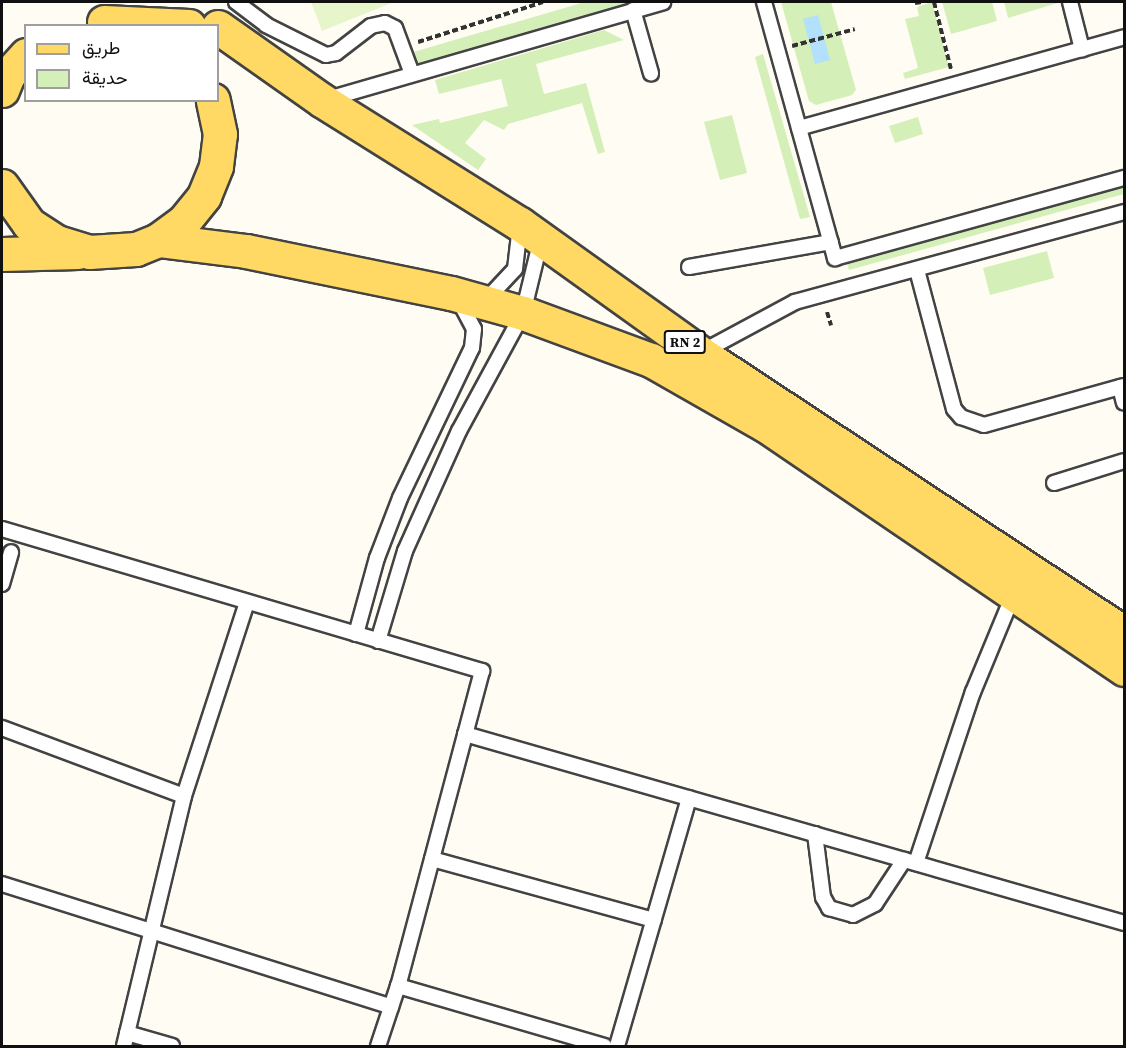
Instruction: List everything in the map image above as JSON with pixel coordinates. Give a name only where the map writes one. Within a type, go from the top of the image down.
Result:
[{"type":"main road","points":[[105,24],[179,15],[209,24]]},
{"type":"main road","points":[[219,28],[247,49]]},
{"type":"main road","points":[[219,37],[247,49]]},
{"type":"main road","name":"RN 2","points":[[247,49],[322,101],[531,231],[700,353],[1125,633]]},
{"type":"main road","points":[[2,90],[8,75],[24,57]]},
{"type":"main road","points":[[2,254],[136,249],[158,240],[184,221],[198,204],[216,166],[220,134],[213,102]]},
{"type":"main road","points":[[2,186],[28,224],[57,242],[89,252]]},
{"type":"main road","name":"RN 2","points":[[158,240],[246,251],[451,293],[479,315],[523,313],[662,366],[765,425],[1125,669]]},
{"type":"lane","points":[[236,2],[266,25],[315,52],[336,53],[371,26],[385,23],[394,28],[404,47],[412,74]]},
{"type":"lane","points":[[322,101],[663,2]]},
{"type":"lane","points":[[764,2],[835,258],[1125,178]]},
{"type":"lane","points":[[1070,2],[1082,49]]},
{"type":"lane","points":[[633,10],[651,73]]},
{"type":"lane","points":[[799,128],[1125,37]]},
{"type":"lane","points":[[700,353],[795,302],[1125,212]]},
{"type":"lane","points":[[378,641],[405,551],[459,431],[523,313],[531,231]]},
{"type":"lane","points":[[356,634],[396,508],[468,360],[479,315],[515,269],[531,231]]},
{"type":"lane","points":[[689,267],[831,242]]},
{"type":"lane","points":[[917,270],[954,410],[961,417],[984,425],[1123,387],[1125,403]]},
{"type":"lane","points":[[1054,483],[1125,461]]},
{"type":"lane","points":[[2,529],[482,671],[398,986],[378,1047]]},
{"type":"lane","points":[[2,584],[11,552]]},
{"type":"lane","points":[[815,834],[823,897],[829,908],[853,915],[874,904],[910,861],[973,692],[1014,593]]},
{"type":"lane","points":[[172,1047],[125,1040],[153,932],[184,796],[248,602]]},
{"type":"lane","points":[[2,728],[184,796]]},
{"type":"lane","points":[[465,734],[1125,923]]},
{"type":"lane","points":[[617,1047],[688,798]]},
{"type":"lane","points":[[432,859],[654,920]]},
{"type":"lane","points":[[2,884],[392,1007]]},
{"type":"lane","points":[[398,986],[604,1047]]},
{"type":"path","points":[[404,47],[543,2]]},
{"type":"path","points":[[915,3],[922,2]]},
{"type":"path","points":[[934,2],[954,84]]},
{"type":"path","points":[[777,50],[855,29]]},
{"type":"green space","points":[[311,2],[394,2],[322,31]]},
{"type":"green space","points":[[585,2],[633,2],[414,65],[410,53]]},
{"type":"green space","points":[[781,2],[831,2],[856,90],[852,95],[816,105],[809,101]]},
{"type":"green space","points":[[932,2],[949,67],[905,79],[903,73],[918,68],[905,19],[919,16],[917,7]]},
{"type":"green space","points":[[942,2],[992,2],[997,21],[951,34]]},
{"type":"green space","points":[[1004,2],[1058,2],[1058,3],[1008,18]]},
{"type":"green space","points":[[604,30],[624,40],[536,64],[544,94],[586,83],[605,152],[598,154],[582,103],[508,124],[504,130],[484,120],[465,143],[486,159],[478,170],[412,125],[439,119],[440,123],[508,106],[501,79],[439,94],[435,80]]},
{"type":"green space","points":[[763,54],[810,217],[800,219],[755,57]]},
{"type":"green space","points":[[732,115],[747,173],[720,180],[704,122]]},
{"type":"green space","points":[[918,117],[923,134],[895,143],[889,126]]},
{"type":"green space","points":[[1124,185],[1124,194],[849,270],[847,263]]},
{"type":"green space","points":[[1047,251],[1054,278],[990,295],[983,268]]},
{"type":"water","points":[[818,15],[830,60],[815,64],[803,19]]}]
